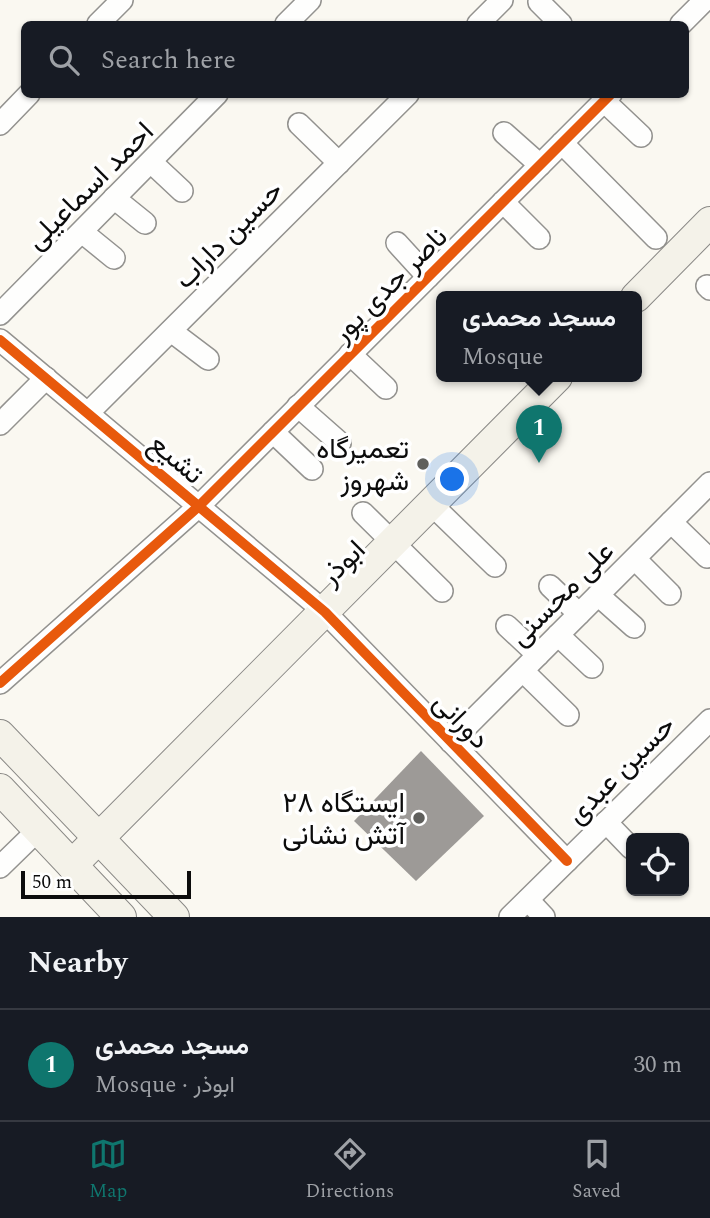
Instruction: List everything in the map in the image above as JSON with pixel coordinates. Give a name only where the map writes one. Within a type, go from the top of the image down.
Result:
[{"type":"main road","points":[[642,291],[710,222]]},
{"type":"main road","name":"ابوذر","points":[[72,865],[552,382]]},
{"type":"main road","points":[[0,735],[174,917]]},
{"type":"main road","points":[[0,789],[121,917]]},
{"type":"street","points":[[101,21],[122,0]]},
{"type":"street","points":[[289,21],[310,0]]},
{"type":"street","points":[[481,21],[502,0]]},
{"type":"street","points":[[684,21],[705,0]]},
{"type":"street","points":[[539,2],[558,21]]},
{"type":"street","points":[[0,124],[25,98]]},
{"type":"street","name":"احمد اسماعیلی","points":[[0,314],[150,162],[208,98]]},
{"type":"street","name":"حسین داراب","points":[[88,413],[404,98]]},
{"type":"street","points":[[607,98],[641,136]]},
{"type":"street","name":"ناصر جدی پور","points":[[0,684],[199,506],[607,98]]},
{"type":"street","points":[[299,124],[339,163]]},
{"type":"street","points":[[504,133],[540,165]]},
{"type":"street","points":[[562,143],[656,238]]},
{"type":"street","points":[[150,162],[182,191]]},
{"type":"street","points":[[114,198],[145,223]]},
{"type":"street","points":[[503,202],[539,238]]},
{"type":"street","points":[[82,232],[114,258]]},
{"type":"street","points":[[397,243],[428,277]]},
{"type":"street","points":[[171,331],[208,359]]},
{"type":"street","name":"تشیع","points":[[0,340],[325,612]]},
{"type":"street","points":[[350,354],[386,388]]},
{"type":"street","points":[[0,425],[46,378]]},
{"type":"street","points":[[298,406],[340,443]]},
{"type":"street","points":[[273,432],[312,469]]},
{"type":"street","name":"علی محسنی","points":[[452,742],[710,483]]},
{"type":"street","points":[[431,504],[495,566]]},
{"type":"street","points":[[363,513],[442,591]]},
{"type":"street","points":[[671,522],[707,557]]},
{"type":"street","points":[[635,559],[670,594]]},
{"type":"street","points":[[550,586],[579,614]]},
{"type":"street","points":[[598,595],[634,627]]},
{"type":"street","name":"دورانی","points":[[325,612],[567,861]]},
{"type":"street","points":[[507,626],[568,715]]},
{"type":"street","points":[[558,635],[592,667]]},
{"type":"street","name":"حسین عبدی","points":[[510,917],[710,720]]},
{"type":"street","points":[[606,822],[626,843]]},
{"type":"street","points":[[0,867],[38,830]]},
{"type":"street","points":[[528,900],[544,917]]},
{"type":"building","name":"ایستگاه ۲۸ آتش نشانی","points":[[421,751],[484,816],[416,881],[354,821]]},
{"type":"cycle path","points":[[0,683],[199,506],[607,98]]},
{"type":"cycle path","points":[[0,340],[325,612],[567,861]]},
{"type":"place","name":"مسجد محمدی","points":[[539,463]]},
{"type":"place","name":"تعمیرگاه شهروز","points":[[423,464]]},
{"type":"place","name":"ایستگاه ۲۸ آتش نشانی","points":[[419,818]]}]
